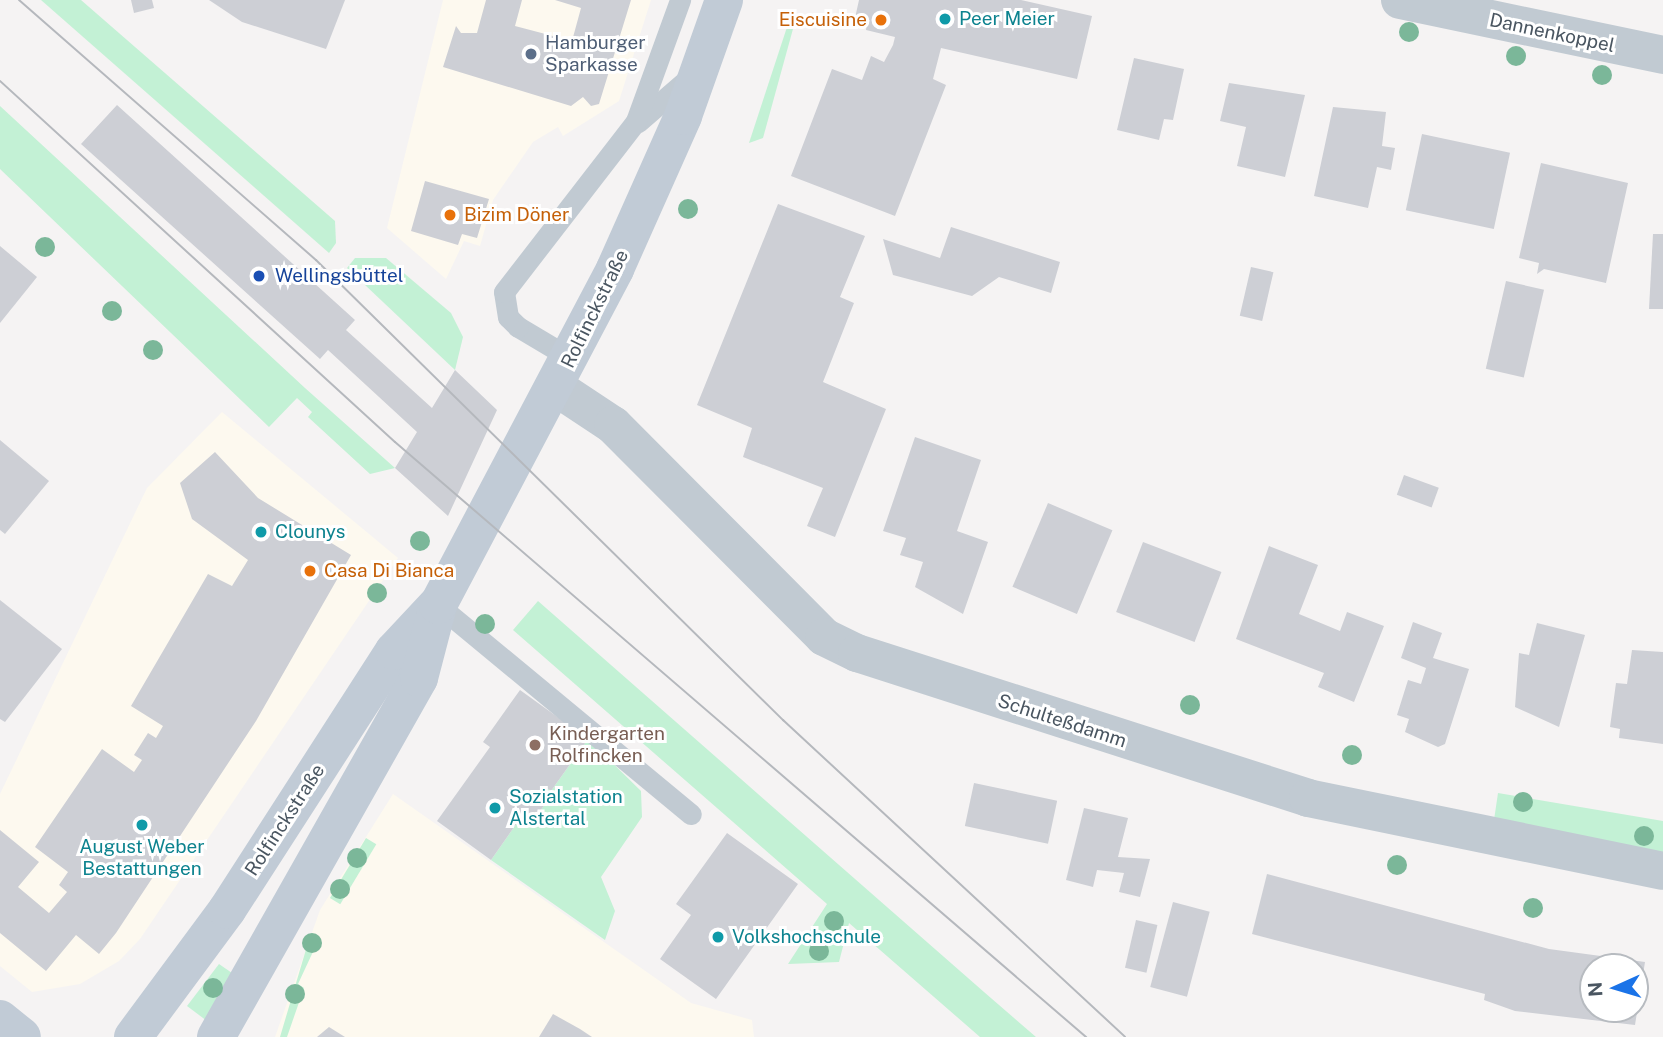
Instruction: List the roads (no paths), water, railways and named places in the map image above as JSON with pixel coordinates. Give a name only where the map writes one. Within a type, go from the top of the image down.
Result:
[{"type":"main road","name":"Rolfinckstraße","points":[[216,1037],[419,678],[438,605],[564,373],[702,62],[724,0]]},
{"type":"main road","name":"Rolfinckstraße","points":[[133,1037],[227,910],[394,651],[438,605]]},
{"type":"main road","points":[[0,1019],[22,1037]]},
{"type":"street","name":"Dannenkoppel","points":[[1400,0],[1663,55]]},
{"type":"street","name":"Schulteßdamm","points":[[564,373],[824,637],[857,653],[1308,798],[1663,871]]},
{"type":"lane","points":[[564,373],[508,317],[504,292],[642,109],[680,0]]},
{"type":"lane","points":[[628,131],[702,62]]},
{"type":"lane","points":[[438,605],[691,814]]},
{"type":"tram line","points":[[19,0],[316,260],[783,720],[1125,1037]]},
{"type":"tram line","points":[[0,81],[395,442],[1086,1037]]},
{"type":"place","name":"Peer Meier","points":[[945,19]]},
{"type":"place","name":"Eiscuisine","points":[[881,20]]},
{"type":"place","name":"Hamburger Sparkasse","points":[[531,54]]},
{"type":"place","name":"Bizim Döner","points":[[450,215]]},
{"type":"place","name":"Wellingsbüttel","points":[[259,276]]},
{"type":"place","name":"Clounys","points":[[261,532]]},
{"type":"place","name":"Casa Di Bianca","points":[[310,571]]},
{"type":"place","name":"Kindergarten Rolfincken","points":[[535,745]]},
{"type":"place","name":"Sozialstation Alstertal","points":[[495,808]]},
{"type":"place","name":"August Weber Bestattungen","points":[[142,825]]},
{"type":"place","name":"Volkshochschule","points":[[718,937]]}]
